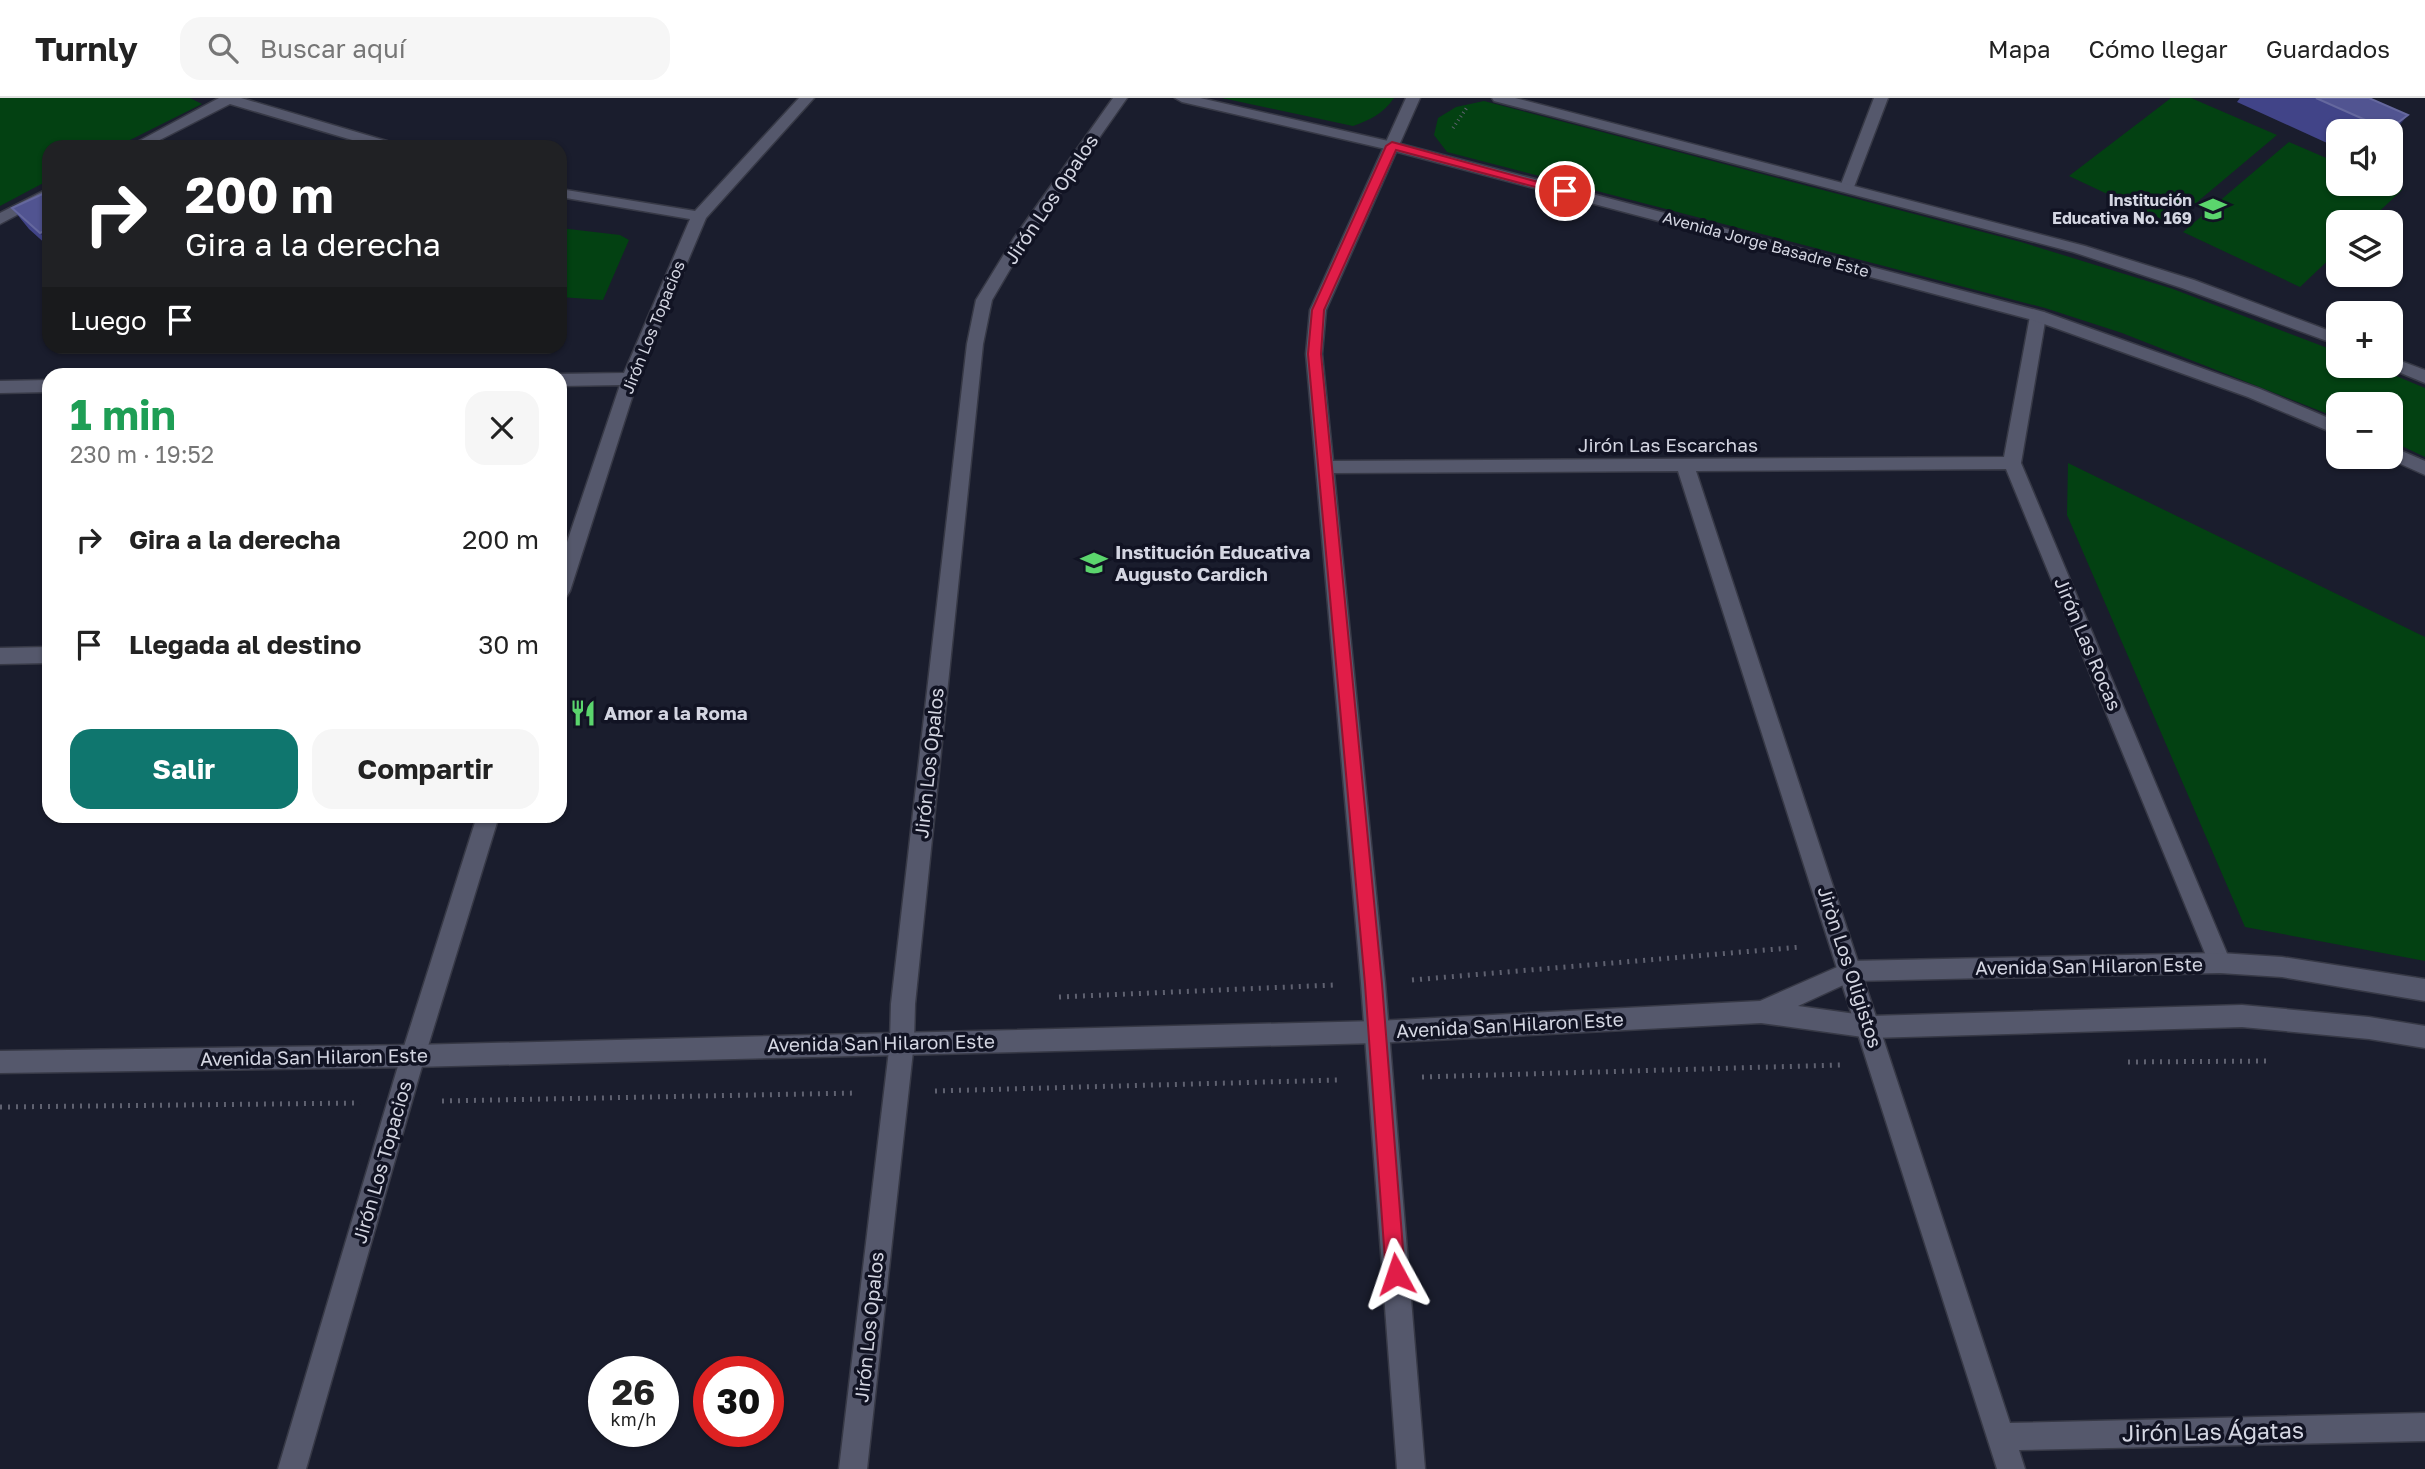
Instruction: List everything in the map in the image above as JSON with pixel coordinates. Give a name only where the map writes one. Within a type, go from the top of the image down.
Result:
[{"type":"street","name":"Jirón Los Topacios","points":[[567,570],[630,379],[699,216],[807,98]]},
{"type":"street","name":"Jirón Los Opalos","points":[[853,1469],[902,1042],[905,990],[975,344],[984,300],[1020,242],[1120,98]]},
{"type":"street","name":"Avenida Jorge Basadre Este","points":[[1182,98],[1392,146],[2038,316],[2254,393],[2326,424]]},
{"type":"street","points":[[1411,1469],[1373,984],[1314,354],[1318,310],[1413,98]]},
{"type":"street","points":[[1499,98],[2080,248],[2188,284],[2326,336]]},
{"type":"street","points":[[1847,187],[1881,98]]},
{"type":"street","points":[[148,140],[227,99],[368,140]]},
{"type":"street","points":[[567,193],[699,216]]},
{"type":"street","points":[[0,219],[42,196]]},
{"type":"street","points":[[2012,463],[2038,316]]},
{"type":"street","points":[[2403,368],[2425,377]]},
{"type":"street","points":[[567,380],[630,379]]},
{"type":"street","points":[[0,387],[42,386]]},
{"type":"street","points":[[2403,458],[2425,468]]},
{"type":"street","name":"Jirón Las Escarchas","points":[[1325,467],[1686,467],[2012,463]]},
{"type":"street","name":"Jirón Las Rocas","points":[[2012,463],[2220,963]]},
{"type":"street","name":"Jiròn Los Oligistos","points":[[1686,467],[1852,971],[2011,1469]]},
{"type":"street","points":[[0,656],[42,655]]},
{"type":"street","name":"Jirón Los Topacios","points":[[292,1469],[399,1102],[486,823]]},
{"type":"street","name":"Avenida San Hilaron Este","points":[[1761,1012],[1852,971],[2220,963],[2282,967],[2425,990]]},
{"type":"street","name":"Avenida San Hilaron Este","points":[[0,1062],[413,1056],[1377,1032],[1761,1012],[1870,1027],[2242,1016],[2370,1028],[2425,1037]]},
{"type":"street","name":"Jirón Las Ágatas","points":[[2001,1437],[2425,1427]]},
{"type":"path","points":[[1449,133],[1470,103]]},
{"type":"path","points":[[1055,998],[1373,984],[1842,944]]},
{"type":"path","points":[[2115,1062],[2281,1061]]},
{"type":"path","points":[[0,1107],[896,1092],[1881,1064]]},
{"type":"green space","points":[[0,98],[190,98],[202,104],[130,140],[42,140],[42,184],[0,206]]},
{"type":"green space","points":[[1222,98],[1394,98],[1376,116],[1353,126]]},
{"type":"green space","points":[[2171,98],[2191,98],[2277,135],[2171,224],[2069,176]]},
{"type":"green space","points":[[1484,101],[2021,242],[2173,289],[2326,347],[2326,378],[2401,378],[2425,388],[2425,457],[2403,447],[2403,392],[2326,392],[2326,413],[2122,333],[2045,308],[1447,152],[1434,135],[1438,118],[1456,107]]},
{"type":"green space","points":[[2289,142],[2326,158],[2326,196],[2396,196],[2381,210],[2326,210],[2326,262],[2300,287],[2183,232]]},
{"type":"green space","points":[[567,229],[620,235],[629,240],[603,300],[567,297]]},
{"type":"green space","points":[[2068,463],[2425,637],[2425,961],[2245,927],[2067,515]]},
{"type":"building","points":[[2316,98],[2369,98],[2408,115],[2403,119],[2363,119]]},
{"type":"building","points":[[42,194],[42,232],[40,233],[12,208]]},
{"type":"place","name":"Institución Educativa No. 169","points":[[2213,209]]},
{"type":"place","name":"Institución Educativa Augusto Cardich","points":[[1094,563]]},
{"type":"place","name":"Amor a la Roma","points":[[583,713]]},
{"type":"route","points":[[1396,1274],[1373,984],[1314,354],[1318,310],[1392,146],[1565,191]]}]
